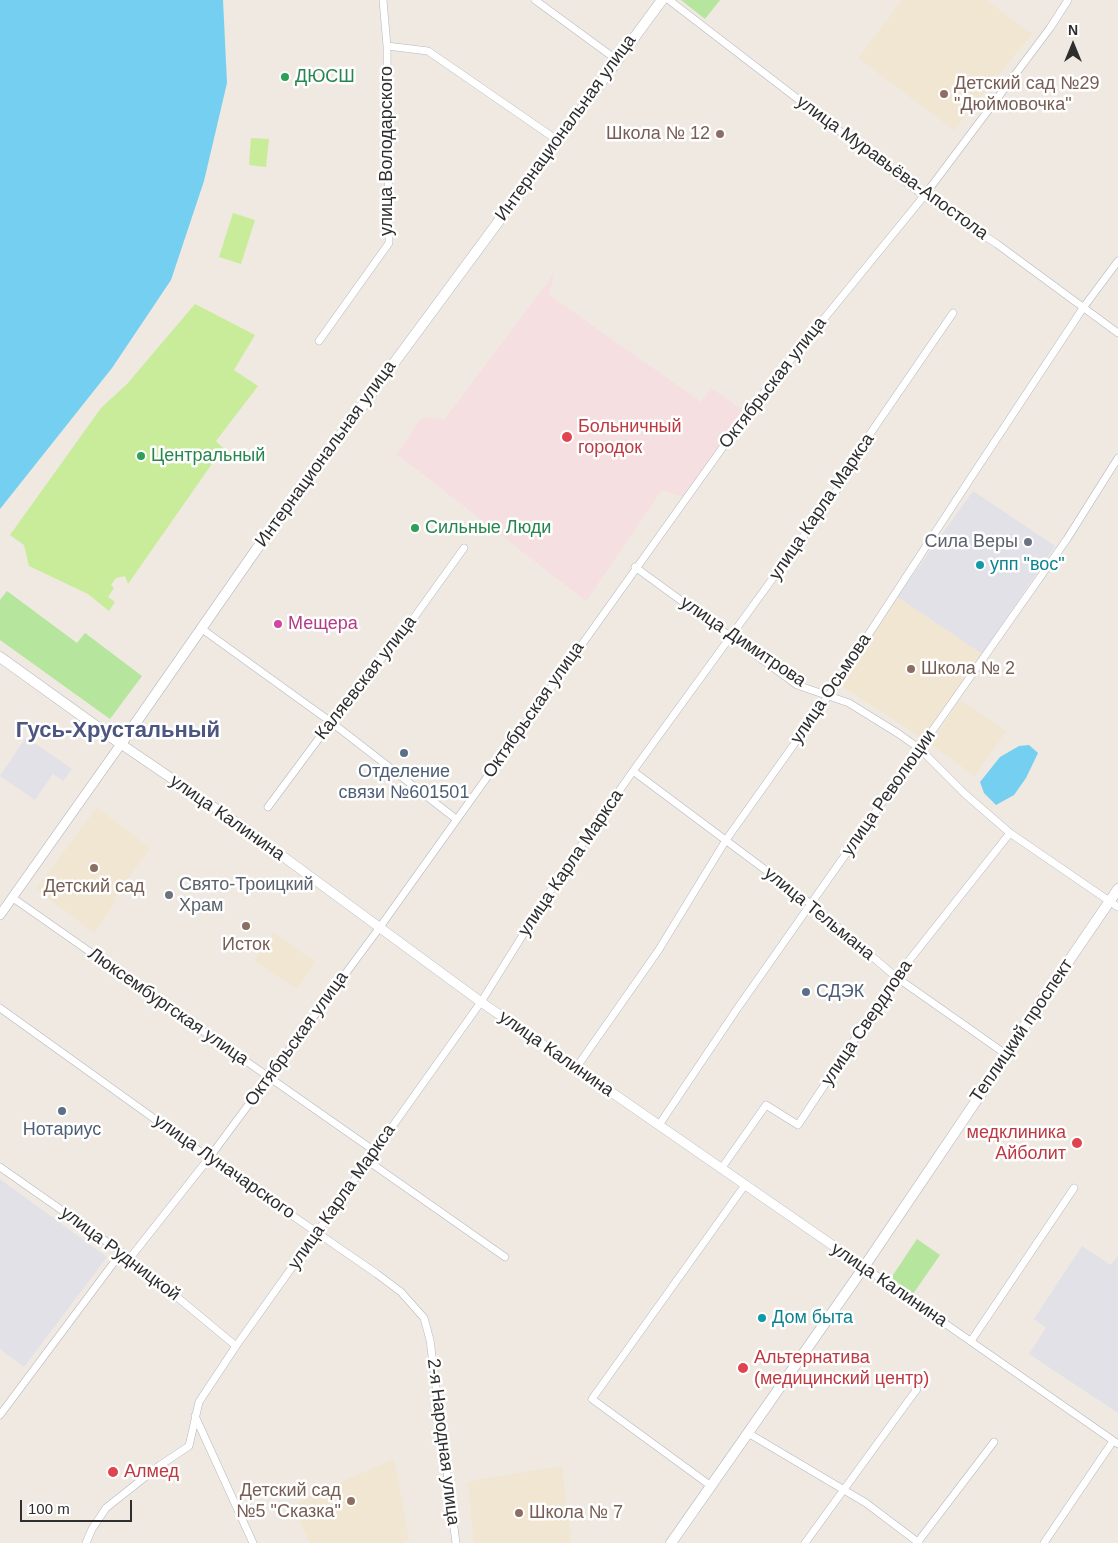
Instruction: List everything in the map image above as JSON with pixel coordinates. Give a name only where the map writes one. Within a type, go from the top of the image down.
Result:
[{"type":"main road","name":"Интернациональная улица","points":[[121,744],[256,550],[556,140],[662,0]]},
{"type":"main road","name":"улица Калинина","points":[[0,657],[121,744]]},
{"type":"main road","name":"Теплицкий проспект","points":[[671,1543],[864,1267],[1007,1055],[1027,1022],[1114,904],[1118,889]]},
{"type":"street","name":"улица Володарского","points":[[319,341],[389,243],[387,46],[383,0]]},
{"type":"street","points":[[535,0],[617,60]]},
{"type":"street","name":"улица Муравьёва-Апостола","points":[[669,0],[924,196],[997,244],[1118,333]]},
{"type":"street","name":"Октябрьская улица","points":[[0,1415],[115,1261],[130,1258],[209,1158],[380,927],[635,567],[748,412],[924,196],[1050,28],[1068,0]]},
{"type":"street","points":[[387,46],[428,51],[556,140]]},
{"type":"street","name":"улица Осьмова","points":[[576,1068],[658,951],[726,840],[829,695],[1084,308],[1118,261]]},
{"type":"street","name":"улица Карла Маркса","points":[[86,1543],[92,1529],[106,1508],[159,1466],[189,1446],[199,1402],[236,1346],[481,1002],[556,882],[633,771],[842,483],[859,450],[953,313]]},
{"type":"street","name":"улица Революции","points":[[659,1125],[1066,539],[1118,458]]},
{"type":"street","name":"Каляевская улица","points":[[268,807],[331,722],[413,619],[464,548]]},
{"type":"street","name":"улица Димитрова","points":[[635,567],[798,685],[829,695],[878,720],[920,749],[965,794],[1010,833],[1114,904]]},
{"type":"street","points":[[202,628],[331,722],[456,819]]},
{"type":"street","name":"Интернациональная улица","points":[[0,915],[121,744]]},
{"type":"street","name":"улица Калинина","points":[[121,744],[243,827],[481,1002],[1116,1442]]},
{"type":"street","name":"улица Тельмана","points":[[633,771],[811,904],[896,977],[1007,1055]]},
{"type":"street","name":"улица Свердлова","points":[[721,1169],[766,1105],[798,1125],[896,977],[1010,833]]},
{"type":"street","name":"Люксембургская улица","points":[[13,898],[374,1150]]},
{"type":"street","name":"улица Луначарского","points":[[0,1008],[400,1292],[424,1318],[430,1340]]},
{"type":"street","points":[[368,1161],[505,1257]]},
{"type":"street","name":"улица Рудницкой","points":[[0,1167],[130,1258],[236,1346]]},
{"type":"street","points":[[711,1486],[592,1399],[745,1185]]},
{"type":"street","points":[[971,1341],[1074,1188]]},
{"type":"street","name":"2-я Народная улица","points":[[430,1340],[456,1543]]},
{"type":"street","points":[[805,1543],[917,1389]]},
{"type":"street","points":[[195,1415],[253,1543]]},
{"type":"street","points":[[748,1433],[866,1503],[918,1543],[994,1442]]},
{"type":"street","points":[[1044,1543],[1116,1442]]},
{"type":"shaded area","name":"Детский сад №29 \"Дюймовочка\"","points":[[902,0],[986,0],[1032,34],[954,130],[858,58]]},
{"type":"shaded area","name":"Больничный городок","points":[[554,274],[549,295],[701,402],[711,388],[744,411],[683,497],[662,490],[586,601],[397,454],[420,420],[428,417],[444,420]]},
{"type":"shaded area","points":[[973,491],[1055,546],[982,654],[897,597]]},
{"type":"shaded area","name":"Школа № 2","points":[[897,597],[982,654],[922,738],[840,685]]},
{"type":"shaded area","points":[[960,700],[1006,731],[975,776],[930,744]]},
{"type":"shaded area","points":[[26,737],[72,769],[63,781],[53,774],[35,800],[0,776]]},
{"type":"shaded area","name":"Детский сад","points":[[97,808],[150,848],[115,897],[112,906],[94,933],[36,889]]},
{"type":"shaded area","points":[[274,933],[315,962],[297,989],[254,961]]},
{"type":"shaded area","points":[[0,1179],[107,1257],[24,1367],[0,1349]]},
{"type":"shaded area","points":[[1082,1246],[1111,1265],[1118,1256],[1118,1413],[1029,1354],[1046,1328],[1034,1319]]},
{"type":"shaded area","name":"Детский сад №5 \"Сказка\"","points":[[394,1459],[409,1539],[402,1543],[310,1543],[293,1506],[309,1496]]},
{"type":"shaded area","name":"Школа № 7","points":[[562,1466],[571,1543],[474,1543],[468,1482]]},
{"type":"green space","points":[[681,0],[720,0],[705,19]]},
{"type":"green space","points":[[251,138],[269,139],[266,167],[249,165]]},
{"type":"green space","points":[[233,213],[255,220],[241,264],[219,257]]},
{"type":"green space","name":"Центральный","points":[[195,304],[255,335],[234,370],[258,386],[216,441],[223,448],[128,584],[125,576],[116,578],[111,585],[114,588],[108,597],[115,602],[109,611],[88,594],[29,566],[24,545],[10,535],[101,408],[127,384]]},
{"type":"green space","points":[[7,591],[77,643],[85,633],[142,676],[110,719],[0,640],[0,600]]},
{"type":"green space","points":[[917,1239],[940,1255],[913,1294],[891,1278]]},
{"type":"water","points":[[0,0],[223,0],[227,83],[204,181],[171,280],[112,368],[0,509]]},
{"type":"water","points":[[1029,745],[1038,753],[1026,778],[1014,795],[996,805],[984,793],[980,782],[1000,757],[1019,746]]},
{"type":"place","name":"ДЮСШ","points":[[285,77]]},
{"type":"place","name":"Детский сад №29 \"Дюймовочка\"","points":[[944,94]]},
{"type":"place","name":"Школа № 12","points":[[720,134]]},
{"type":"place","name":"Больничный городок","points":[[567,437]]},
{"type":"place","name":"Центральный","points":[[141,456]]},
{"type":"place","name":"Сильные Люди","points":[[415,528]]},
{"type":"place","name":"Сила Веры","points":[[1028,542]]},
{"type":"place","name":"упп \"вос\"","points":[[980,565]]},
{"type":"place","name":"Мещера","points":[[278,624]]},
{"type":"place","name":"Школа № 2","points":[[911,669]]},
{"type":"place","name":"Отделение связи №601501","points":[[404,753]]},
{"type":"place","name":"Детский сад","points":[[94,868]]},
{"type":"place","name":"Свято-Троицкий Храм","points":[[169,895]]},
{"type":"place","name":"Исток","points":[[246,926]]},
{"type":"place","name":"СДЭК","points":[[806,992]]},
{"type":"place","name":"Нотариус","points":[[62,1111]]},
{"type":"place","name":"медклиника Айболит","points":[[1077,1143]]},
{"type":"place","name":"Дом быта","points":[[762,1318]]},
{"type":"place","name":"Альтернатива (медицинский центр)","points":[[743,1368]]},
{"type":"place","name":"Алмед","points":[[113,1472]]},
{"type":"place","name":"Детский сад №5 \"Сказка\"","points":[[351,1501]]},
{"type":"place","name":"Школа № 7","points":[[519,1513]]},
{"type":"district","name":"Гусь-Хрустальный","points":[[118,731]]}]
